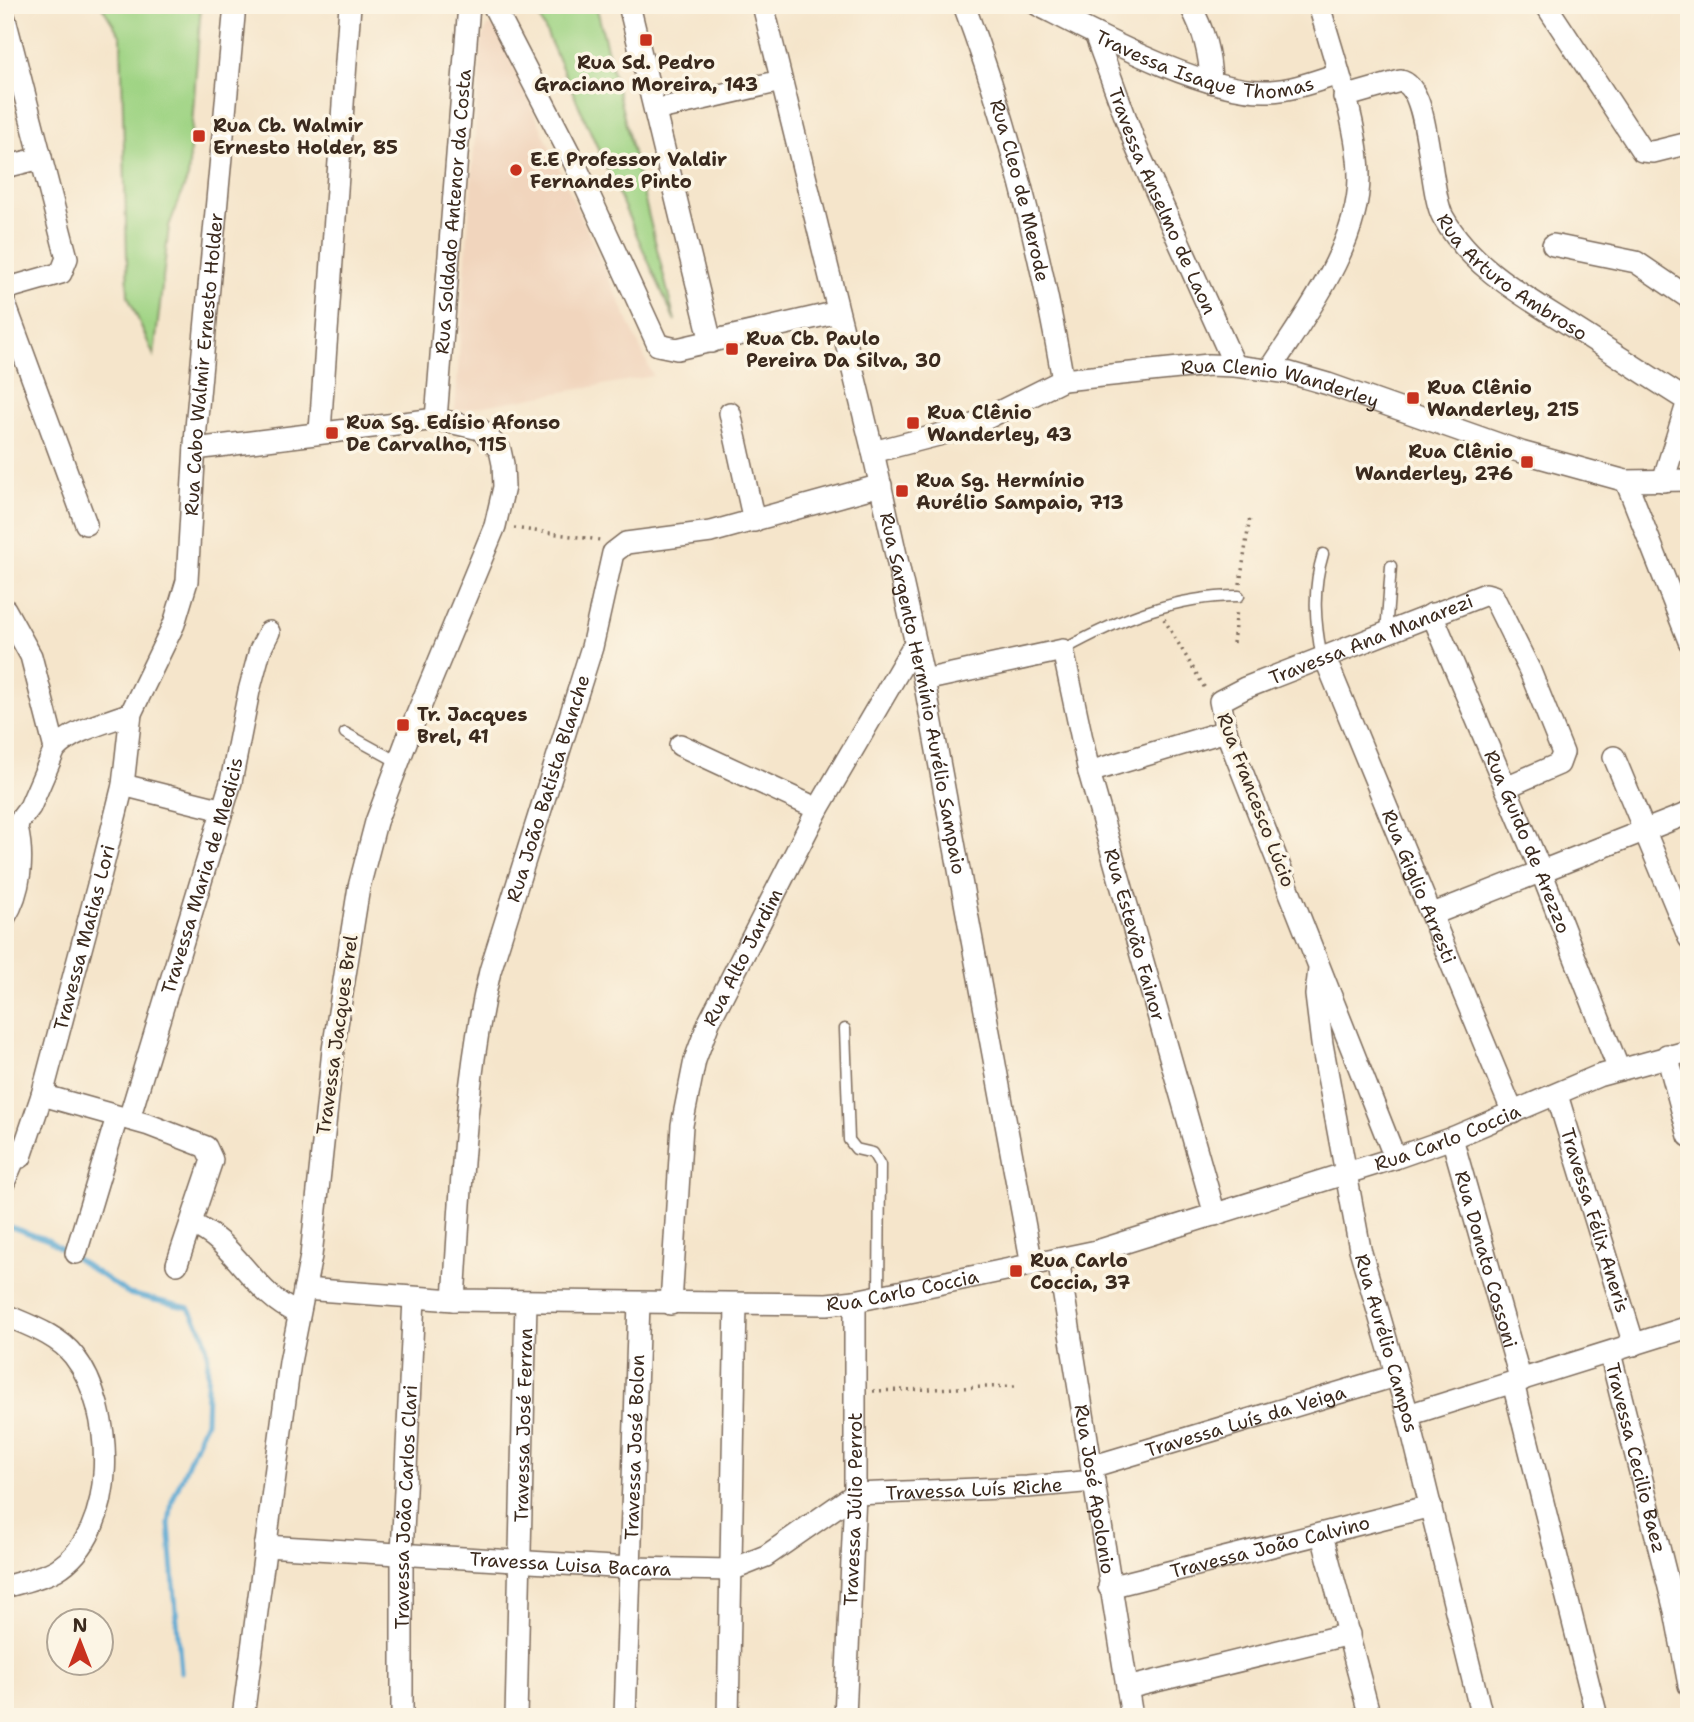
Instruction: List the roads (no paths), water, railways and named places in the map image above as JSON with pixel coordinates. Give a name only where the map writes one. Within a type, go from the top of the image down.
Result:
[{"type":"street","name":"Rua Cabo Walmir Ernesto Holder","points":[[131,713],[174,624],[187,581],[195,449],[235,5]]},
{"type":"street","points":[[320,431],[350,5]]},
{"type":"street","name":"Rua Soldado Antenor da Costa","points":[[436,419],[469,5]]},
{"type":"street","points":[[492,5],[574,162],[649,332],[664,349],[711,342],[838,312]]},
{"type":"street","points":[[629,5],[711,342]]},
{"type":"street","name":"Rua Sargento Hermínio Aurélio Sampaio","points":[[763,5],[881,485],[924,680],[1032,1265]]},
{"type":"street","name":"Rua Cleo de Merode","points":[[964,5],[994,94],[1035,245],[1063,380]]},
{"type":"street","name":"Travessa Isaque Thomas","points":[[1038,5],[1095,34],[1211,82],[1244,90],[1271,91],[1305,85],[1338,74]]},
{"type":"street","points":[[1190,5],[1204,32],[1211,82]]},
{"type":"street","points":[[1269,370],[1325,284],[1354,210],[1359,179],[1345,97],[1319,5]]},
{"type":"street","points":[[1546,5],[1642,150],[1653,152],[1689,143]]},
{"type":"street","points":[[5,19],[9,52],[68,258],[61,274],[5,289]]},
{"type":"street","name":"Travessa Anselmo de Laon","points":[[1095,34],[1137,149],[1235,366]]},
{"type":"street","points":[[655,110],[782,81]]},
{"type":"street","name":"Rua Arturo Ambroso","points":[[1345,97],[1400,81],[1408,82],[1416,92],[1422,111],[1437,201],[1457,236],[1500,279],[1688,401],[1663,481]]},
{"type":"street","points":[[5,167],[41,158]]},
{"type":"street","points":[[1553,245],[1636,262],[1689,298]]},
{"type":"street","points":[[5,304],[86,524]]},
{"type":"street","name":"Rua Clenio Wanderley","points":[[873,452],[969,427],[1063,380],[1209,365],[1269,370],[1328,384],[1521,452],[1626,481],[1689,480]]},
{"type":"street","points":[[730,413],[754,521],[881,485]]},
{"type":"street","name":"Travessa Jacques Brel","points":[[195,449],[320,431],[436,419],[480,429],[490,436],[500,450],[504,487],[495,526],[376,822],[359,887],[333,1050],[311,1256],[298,1313],[243,1717]]},
{"type":"street","points":[[1626,481],[1689,641]]},
{"type":"street","name":"Rua João Batista Blanche","points":[[454,1300],[463,1143],[478,1020],[490,971],[592,647],[608,565],[613,553],[626,543],[711,532],[754,521]]},
{"type":"street","name":"Travessa Ana Manarezi","points":[[1220,701],[1223,697],[1432,614],[1486,594],[1493,596],[1531,671],[1563,753],[1559,764],[1506,787]]},
{"type":"street","points":[[5,609],[31,656],[55,749]]},
{"type":"street","name":"Rua Guido de Arezzo","points":[[1432,614],[1541,871],[1619,1070]]},
{"type":"street","name":"Travessa Maria de Medicis","points":[[76,1253],[223,810],[249,691],[260,650],[269,632]]},
{"type":"street","name":"Rua Alto Jardim","points":[[671,1304],[682,1125],[695,1060],[730,977],[818,809],[915,643]]},
{"type":"street","points":[[924,680],[1063,650]]},
{"type":"street","name":"Rua Estevão Fainor","points":[[1063,650],[1089,772],[1215,1215]]},
{"type":"street","name":"Rua Giglio Arresti","points":[[1324,658],[1433,914],[1513,1113]]},
{"type":"street","name":"Rua Francesco Lúcio","points":[[1220,701],[1226,731],[1395,1158]]},
{"type":"street","points":[[5,917],[16,891],[21,864],[11,834],[30,807],[55,749],[72,736],[131,713]]},
{"type":"street","name":"Travessa Matias Lori","points":[[13,1155],[42,1095],[123,785],[131,713]]},
{"type":"street","points":[[1089,772],[1226,731]]},
{"type":"street","points":[[680,745],[818,809]]},
{"type":"street","points":[[1614,757],[1689,938]]},
{"type":"street","points":[[123,785],[223,810]]},
{"type":"street","points":[[1433,914],[1689,813]]},
{"type":"street","name":"Rua Aurélio Campos","points":[[1320,964],[1318,1016],[1360,1249],[1408,1415],[1482,1717]]},
{"type":"street","name":"Rua Carlo Coccia","points":[[303,1289],[414,1298],[526,1302],[736,1304],[855,1301],[1058,1259],[1215,1215],[1395,1158],[1452,1138],[1619,1070],[1689,1051]]},
{"type":"street","points":[[1667,1055],[1689,1136]]},
{"type":"street","points":[[42,1095],[123,1118],[206,1147],[210,1152],[212,1160],[177,1264]]},
{"type":"street","name":"Travessa Félix Aneris","points":[[1557,1095],[1634,1345]]},
{"type":"street","name":"Rua Donato Cossoni","points":[[1452,1138],[1517,1382]]},
{"type":"street","points":[[191,1224],[213,1236],[266,1294],[281,1306],[298,1313]]},
{"type":"street","name":"Rua José Apolonio","points":[[1058,1259],[1132,1717]]},
{"type":"street","name":"Travessa João Carlos Clari","points":[[402,1717],[402,1554],[414,1298]]},
{"type":"street","name":"Travessa Júlio Perrot","points":[[845,1717],[855,1494],[855,1301]]},
{"type":"street","name":"Travessa José Ferran","points":[[516,1717],[517,1562],[526,1302]]},
{"type":"street","name":"Travessa José Bolon","points":[[625,1717],[639,1303]]},
{"type":"street","points":[[728,1717],[736,1304]]},
{"type":"street","points":[[5,1315],[42,1331],[73,1354],[92,1385],[101,1418],[106,1457],[102,1492],[92,1523],[78,1548],[57,1569],[5,1587]]},
{"type":"street","points":[[1408,1415],[1689,1327]]},
{"type":"street","name":"Travessa Cecilio Baez","points":[[1610,1353],[1675,1611],[1689,1685]]},
{"type":"street","name":"Travessa Luís da Veiga","points":[[1094,1473],[1395,1376]]},
{"type":"street","points":[[1517,1382],[1597,1717]]},
{"type":"street","name":"Travessa Luís Riche","points":[[855,1494],[1027,1487],[1094,1473]]},
{"type":"street","name":"Travessa Luisa Bacara","points":[[265,1546],[631,1568],[731,1570],[766,1556],[855,1494]]},
{"type":"street","name":"Travessa João Calvino","points":[[1109,1587],[1431,1506]]},
{"type":"street","points":[[1322,1535],[1370,1717]]},
{"type":"street","points":[[1127,1688],[1349,1634]]},
{"type":"lane","points":[[1323,554],[1315,584],[1324,658]]},
{"type":"lane","points":[[1386,633],[1391,566]]},
{"type":"lane","points":[[1063,650],[1156,607],[1192,598],[1239,596]]},
{"type":"lane","points":[[345,733],[398,762]]},
{"type":"lane","points":[[845,1030],[849,1140],[856,1149],[876,1155],[880,1165],[879,1296]]},
{"type":"lane","name":"Travessa Matias Lori","points":[[5,1194],[13,1155]]},
{"type":"waterway","points":[[5,1225],[48,1240],[129,1294],[189,1308],[205,1336],[208,1357],[206,1421],[172,1501],[169,1524],[181,1672]]},
{"type":"place","name":"Rua Sd. Pedro Graciano Moreira, 143","points":[[646,40]]},
{"type":"place","name":"Rua Cb. Walmir Ernesto Holder, 85","points":[[199,136]]},
{"type":"place","name":"E.E Professor Valdir Fernandes Pinto","points":[[516,170]]},
{"type":"place","name":"Rua Cb. Paulo Pereira Da Silva, 30","points":[[732,349]]},
{"type":"place","name":"Rua Clênio Wanderley, 215","points":[[1413,398]]},
{"type":"place","name":"Rua Clênio Wanderley, 43","points":[[913,423]]},
{"type":"place","name":"Rua Sg. Edísio Afonso De Carvalho, 115","points":[[332,433]]},
{"type":"place","name":"Rua Clênio Wanderley, 276","points":[[1527,462]]},
{"type":"place","name":"Rua Sg. Hermínio Aurélio Sampaio, 713","points":[[902,491]]},
{"type":"place","name":"Tr. Jacques Brel, 41","points":[[403,725]]},
{"type":"place","name":"Rua Carlo Coccia, 37","points":[[1016,1271]]}]
